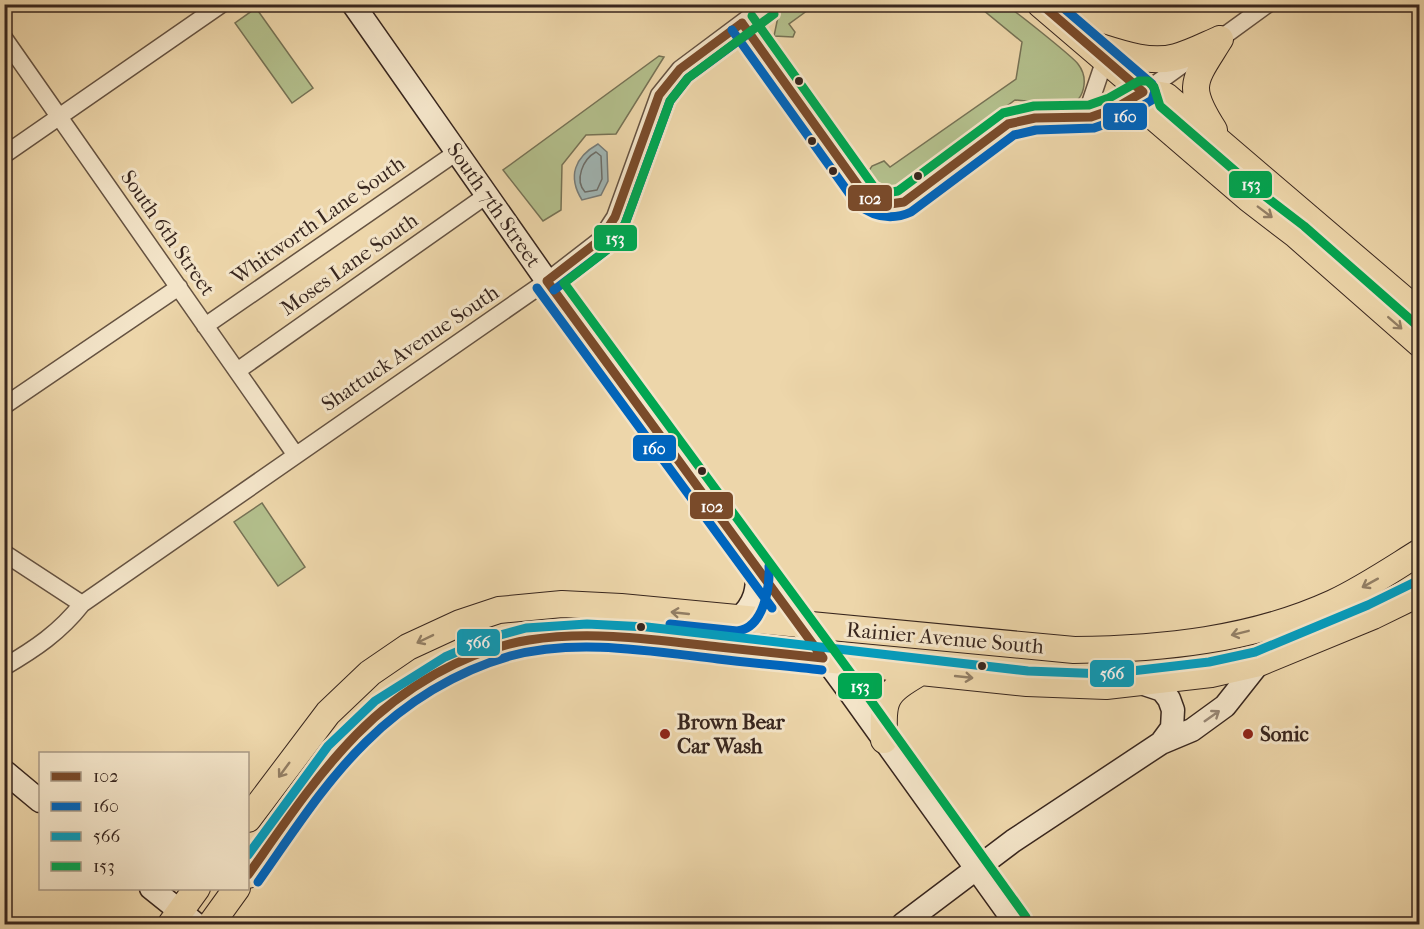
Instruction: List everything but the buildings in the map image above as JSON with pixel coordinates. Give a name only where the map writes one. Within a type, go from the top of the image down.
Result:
[{"type":"main road","points":[[1040,4],[1143,92],[1166,96],[1419,312]]},
{"type":"main road","points":[[1096,51],[1157,59],[1178,57],[1220,39]]},
{"type":"main road","points":[[1220,39],[1198,75],[1195,93],[1200,108],[1226,148]]},
{"type":"main road","points":[[1143,92],[1149,113],[1249,199],[1296,235],[1419,344]]},
{"type":"main road","name":"Rainier Avenue South","points":[[249,818],[328,713],[354,686],[408,648],[460,623],[499,610],[562,604],[621,607],[800,626],[915,634],[1074,650],[1121,650],[1172,646],[1234,635],[1296,618],[1334,603],[1376,580],[1419,552]]},
{"type":"main road","name":"Rainier Avenue South","points":[[249,874],[336,755],[382,710],[451,667],[494,649],[528,640],[605,636],[646,639],[1027,683],[1106,686],[1211,674],[1259,663],[1373,616],[1419,593]]},
{"type":"main road","points":[[884,740],[883,710],[889,695],[900,684],[921,672]]},
{"type":"main road","points":[[182,920],[196,890]]},
{"type":"main road","points":[[211,924],[236,890]]},
{"type":"street","points":[[4,155],[222,4]]},
{"type":"street","name":"South 7th Street","points":[[353,4],[547,281],[758,566],[1016,924]]},
{"type":"street","name":"Shattuck Avenue South","points":[[4,667],[48,639],[71,618],[82,604],[547,281],[600,240],[615,218],[659,95],[680,69],[767,4]]},
{"type":"street","points":[[742,23],[865,195],[875,204],[892,207],[904,202],[1019,118],[1085,118],[1119,107],[1268,4]]},
{"type":"street","name":"South 6th Street","points":[[4,38],[295,454]]},
{"type":"street","points":[[1085,118],[1096,51]]},
{"type":"street","name":"Whitworth Lane South","points":[[205,326],[457,152]]},
{"type":"street","name":"Moses Lane South","points":[[237,370],[487,195]]},
{"type":"street","points":[[4,406],[179,287]]},
{"type":"street","points":[[4,553],[82,604]]},
{"type":"street","points":[[738,619],[752,603],[758,589],[758,566]]},
{"type":"street","points":[[903,924],[1013,841],[1161,743],[1192,730],[1226,706],[1259,663]]},
{"type":"street","points":[[1142,683],[1162,690],[1173,710],[1172,728],[1161,743]]},
{"type":"street","points":[[4,771],[39,800]]},
{"type":"street","points":[[153,890],[182,920]]},
{"type":"green space","points":[[995,3],[1005,5],[1066,53],[1081,70],[1084,82],[1081,94],[1073,103],[1067,105],[1015,100],[895,188],[878,185],[868,172],[872,166],[884,161],[890,167],[1016,79],[1022,42],[977,5]]},
{"type":"green space","points":[[792,4],[815,5],[789,24],[795,32],[793,37],[774,36],[779,12]]},
{"type":"green space","points":[[256,8],[313,88],[292,103],[235,23]]},
{"type":"green space","points":[[659,56],[664,57],[616,134],[586,135],[562,165],[561,210],[543,221],[503,170]]},
{"type":"green space","points":[[262,503],[305,567],[278,586],[234,522]]},
{"type":"water","points":[[598,144],[607,152],[608,181],[601,195],[582,200],[575,183],[576,168],[584,155]]},
{"type":"transit line","name":"102","points":[[1041,4],[1143,92]]},
{"type":"transit line","name":"160","points":[[732,30],[856,203],[869,212],[889,217],[911,212],[1014,135],[1036,130],[1094,128],[1120,119],[1152,100],[1155,91],[1152,84],[1059,4]]},
{"type":"transit line","name":"153","points":[[774,14],[688,78],[670,101],[625,224],[608,249],[564,283],[861,687],[1026,917]]},
{"type":"transit line","name":"153","points":[[752,16],[874,187],[886,193],[898,191],[1003,113],[1034,106],[1089,105],[1109,98],[1139,81],[1148,81],[1154,87],[1160,106],[1257,190],[1304,226],[1420,328]]},
{"type":"transit line","name":"102","points":[[742,23],[865,195],[883,205],[904,202],[1008,124],[1035,118],[1091,117],[1114,109],[1143,92]]},
{"type":"transit line","name":"102","points":[[547,281],[600,240],[615,217],[659,95],[680,69],[742,23]]},
{"type":"transit line","name":"160","points":[[554,290],[608,249],[625,224],[670,101],[688,78],[749,33]]},
{"type":"transit line","name":"102","points":[[547,281],[823,658]]},
{"type":"transit line","name":"160","points":[[537,288],[772,608]]},
{"type":"transit line","name":"160","points":[[670,624],[737,631],[746,628],[754,623],[763,605],[768,585],[769,566]]},
{"type":"transit line","name":"566","points":[[249,854],[328,746],[375,701],[445,657],[489,638],[526,628],[587,624],[647,627],[1028,671],[1106,674],[1209,662],[1255,652],[1368,605],[1415,582]]},
{"type":"transit line","name":"102","points":[[249,874],[313,785],[356,735],[393,702],[414,687],[458,662],[481,653],[529,640],[600,636],[823,658]]},
{"type":"transit line","name":"160","points":[[258,882],[322,792],[366,742],[397,714],[432,690],[490,662],[535,651],[587,647],[640,650],[822,670]]},
{"type":"place","name":"Brown Bear Car Wash","points":[[665,734]]},
{"type":"place","name":"Sonic","points":[[1248,734]]}]
